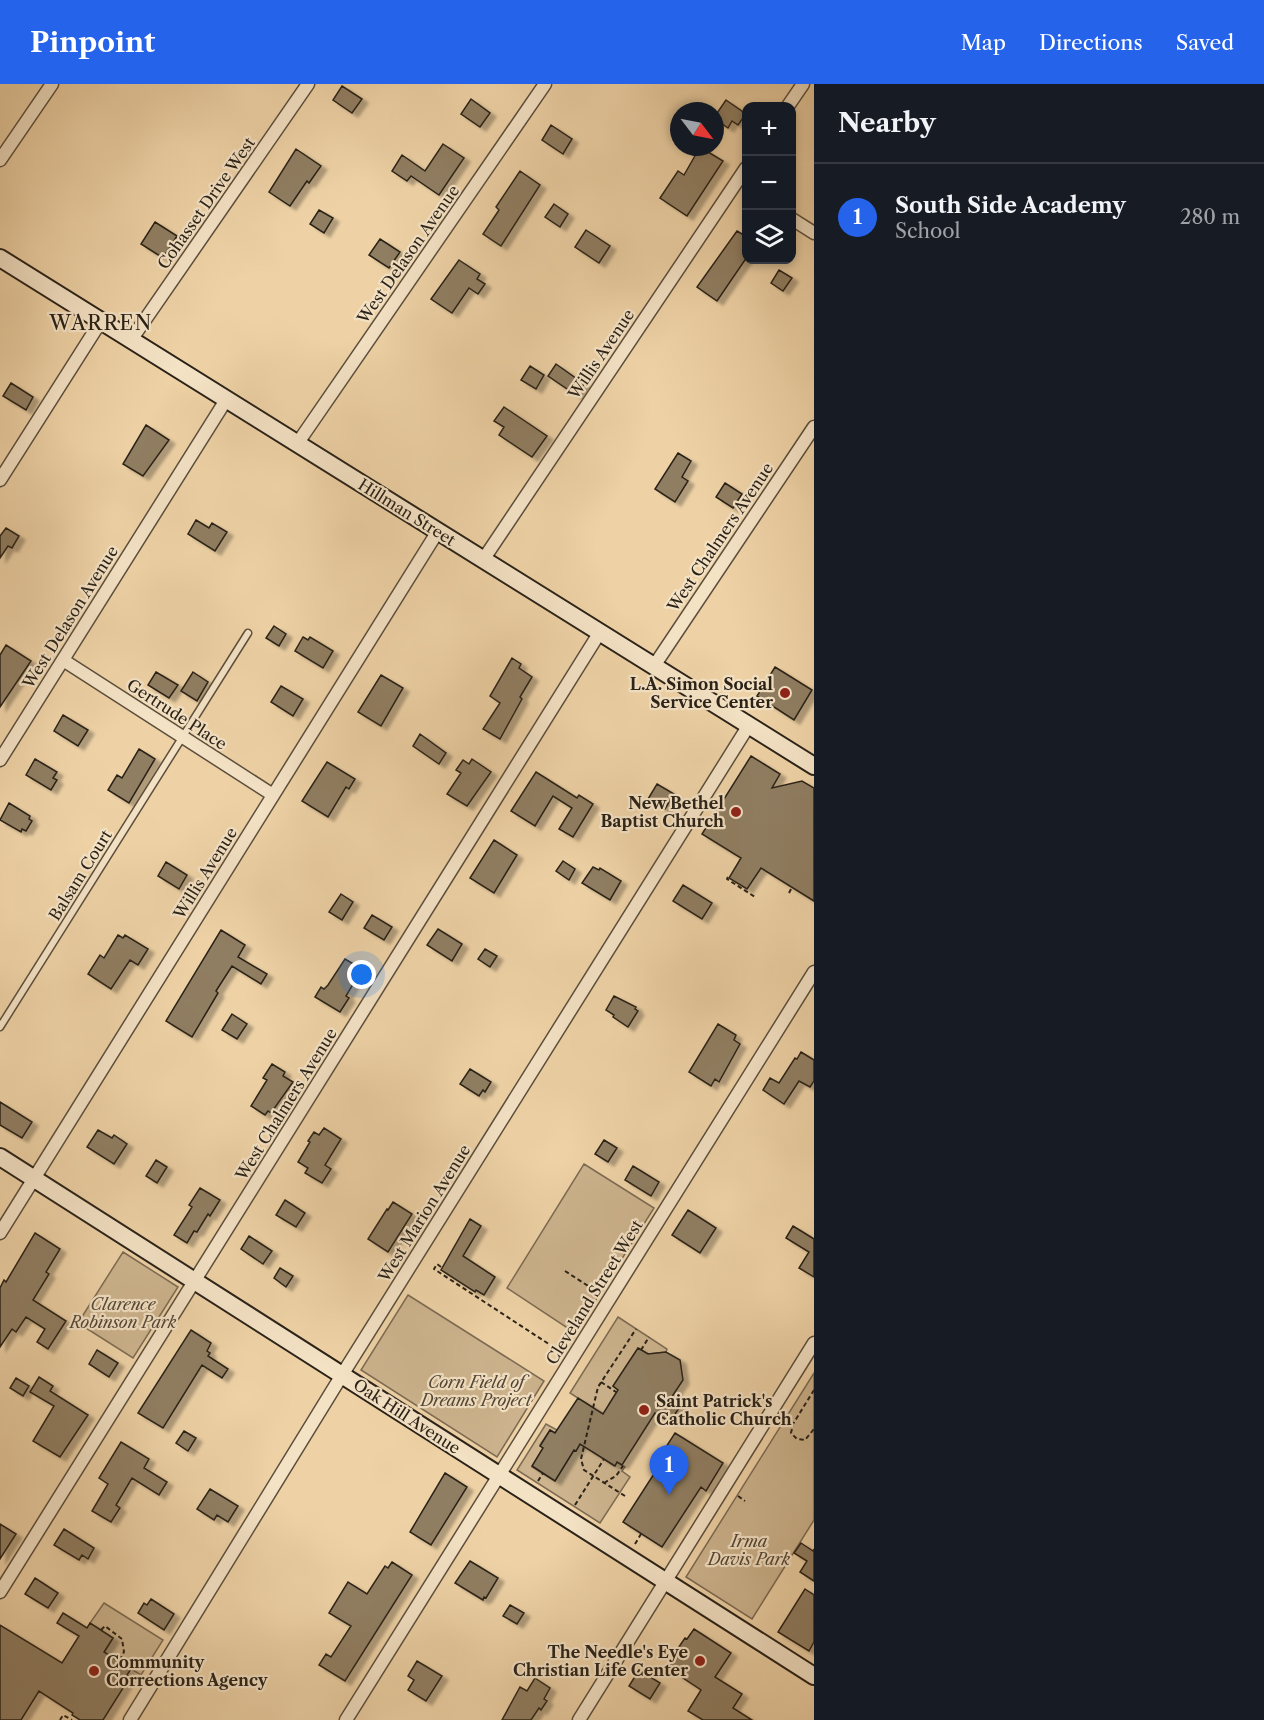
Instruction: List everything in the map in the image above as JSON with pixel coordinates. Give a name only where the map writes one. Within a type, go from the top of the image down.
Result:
[{"type":"street","points":[[0,160],[52,84]]},
{"type":"street","name":"Cohasset Drive West","points":[[131,340],[308,84]]},
{"type":"street","name":"West Delason Avenue","points":[[297,444],[545,84]]},
{"type":"street","points":[[791,102],[803,84]]},
{"type":"street","name":"Willis Avenue","points":[[483,560],[741,187]]},
{"type":"street","points":[[796,222],[814,233]]},
{"type":"street","name":"Hillman Street","points":[[0,258],[814,766]]},
{"type":"street","points":[[0,480],[100,321]]},
{"type":"street","name":"West Delason Avenue","points":[[0,760],[226,399]]},
{"type":"street","name":"West Chalmers Avenue","points":[[654,666],[814,427]]},
{"type":"street","name":"Willis Avenue","points":[[0,1233],[438,531]]},
{"type":"street","name":"West Chalmers Avenue","points":[[0,1592],[600,632]]},
{"type":"street","name":"Gertrude Place","points":[[63,660],[273,795]]},
{"type":"street","name":"West Marion Avenue","points":[[130,1720],[342,1375],[749,725]]},
{"type":"street","name":"Cleveland Street West","points":[[345,1720],[814,972]]},
{"type":"street","name":"Oak Hill Avenue","points":[[0,1157],[814,1676]]},
{"type":"street","points":[[579,1720],[814,1343]]},
{"type":"lane","name":"Balsam Court","points":[[0,1027],[248,633]]},
{"type":"path","points":[[728,878],[755,897]]},
{"type":"path","points":[[789,893],[792,887]]},
{"type":"path","points":[[428,1262],[435,1267],[434,1269],[562,1353]]},
{"type":"path","points":[[435,1267],[437,1264],[441,1267]]},
{"type":"path","points":[[565,1271],[609,1300]]},
{"type":"path","points":[[625,1496],[584,1470],[581,1459],[601,1382],[636,1329]]},
{"type":"path","points":[[641,1350],[649,1337]]},
{"type":"path","points":[[601,1382],[616,1392]]},
{"type":"path","points":[[814,1390],[793,1424],[791,1433],[797,1439],[805,1440],[814,1429]]},
{"type":"path","points":[[566,1518],[604,1459]]},
{"type":"path","points":[[604,1483],[616,1476],[623,1466]]},
{"type":"path","points":[[738,1496],[745,1501]]},
{"type":"path","points":[[635,1545],[642,1534]]},
{"type":"path","points":[[102,1630],[105,1626],[122,1639],[124,1652],[119,1661]]},
{"type":"path","points":[[60,1720],[63,1714],[72,1720]]},
{"type":"green space","points":[[584,1164],[654,1208],[575,1333],[507,1288]]},
{"type":"green space","name":"Clarence Robinson Park","points":[[123,1252],[178,1287],[133,1358],[78,1323]]},
{"type":"green space","name":"Corn Field of Dreams Project","points":[[408,1295],[544,1381],[497,1457],[361,1370]]},
{"type":"green space","points":[[618,1317],[667,1349],[666,1352],[648,1354],[638,1348],[613,1386],[618,1390],[609,1404],[593,1452],[614,1466],[617,1462],[625,1467],[622,1471],[630,1477],[600,1523],[517,1470],[546,1424],[557,1430],[555,1433],[550,1430],[540,1445],[543,1448],[532,1467],[555,1481],[574,1450],[576,1451],[584,1438],[576,1433],[592,1407],[570,1393]]},
{"type":"green space","name":"Irma Davis Park","points":[[814,1373],[814,1520],[752,1619],[686,1577]]},
{"type":"green space","points":[[104,1603],[163,1640],[141,1675],[110,1656],[96,1666],[113,1638],[90,1623]]},
{"type":"building","points":[[342,86],[362,99],[352,113],[333,100]]},
{"type":"building","points":[[471,99],[490,113],[480,127],[461,114]]},
{"type":"building","points":[[726,100],[742,111],[742,120],[738,125],[732,121],[728,128],[724,125]]},
{"type":"building","points":[[551,125],[572,139],[563,154],[542,140]]},
{"type":"building","points":[[443,144],[464,158],[439,195],[411,176],[407,181],[392,171],[402,155],[425,171]]},
{"type":"building","points":[[296,149],[321,166],[309,183],[307,181],[290,206],[269,192]]},
{"type":"building","points":[[695,156],[715,156],[723,161],[687,216],[660,198],[678,171],[684,175]]},
{"type":"building","points":[[520,171],[540,185],[501,246],[483,234],[499,210],[496,207]]},
{"type":"building","points":[[554,204],[568,214],[560,227],[545,217]]},
{"type":"building","points":[[319,210],[333,218],[324,233],[310,224]]},
{"type":"building","points":[[155,222],[177,236],[163,258],[141,244]]},
{"type":"building","points":[[586,230],[610,246],[599,263],[575,247]]},
{"type":"building","points":[[737,231],[742,234],[742,264],[717,301],[697,287]]},
{"type":"building","points":[[380,239],[400,252],[389,268],[369,255]]},
{"type":"building","points":[[459,260],[480,274],[477,279],[485,284],[478,294],[469,288],[452,313],[431,299]]},
{"type":"building","points":[[779,270],[792,278],[783,291],[771,283]]},
{"type":"building","points":[[556,364],[584,384],[576,395],[548,376]]},
{"type":"building","points":[[530,366],[544,375],[536,389],[521,380]]},
{"type":"building","points":[[11,383],[33,397],[26,410],[3,396]]},
{"type":"building","points":[[504,407],[547,436],[532,457],[499,435],[504,427],[494,421]]},
{"type":"building","points":[[146,425],[169,440],[143,476],[123,464]]},
{"type":"building","points":[[678,453],[691,461],[682,477],[688,481],[675,502],[655,489]]},
{"type":"building","points":[[725,483],[742,494],[733,508],[716,497]]},
{"type":"building","points":[[196,520],[209,528],[212,523],[227,532],[215,551],[188,534]]},
{"type":"building","points":[[6,528],[19,536],[12,548],[8,546],[0,558],[0,536]]},
{"type":"building","points":[[274,626],[286,634],[279,646],[266,638]]},
{"type":"building","points":[[303,637],[308,640],[310,637],[333,651],[323,668],[295,651]]},
{"type":"building","points":[[6,645],[31,661],[0,707],[0,655]]},
{"type":"building","points":[[512,658],[521,664],[519,668],[532,677],[500,739],[483,729],[500,703],[490,696]]},
{"type":"building","name":"L.A. Simon Social Service Center","points":[[775,667],[812,690],[794,720],[757,696]]},
{"type":"building","points":[[156,672],[178,685],[169,698],[148,685]]},
{"type":"building","points":[[193,672],[208,682],[197,701],[181,691]]},
{"type":"building","points":[[381,675],[403,688],[381,726],[358,712]]},
{"type":"building","points":[[281,686],[303,699],[293,716],[271,702]]},
{"type":"building","points":[[63,715],[88,730],[78,746],[54,731]]},
{"type":"building","points":[[420,734],[446,753],[439,764],[413,746]]},
{"type":"building","points":[[139,749],[155,759],[129,803],[108,790],[117,775],[122,778]]},
{"type":"building","name":"New Bethel Baptist Church","points":[[751,756],[780,774],[772,788],[802,781],[814,788],[814,901],[761,868],[747,889],[729,878],[741,858],[702,834]]},
{"type":"building","points":[[35,759],[57,772],[53,778],[57,780],[51,790],[26,775]]},
{"type":"building","points":[[472,759],[491,772],[467,806],[447,794],[461,773],[456,770],[463,760],[469,764]]},
{"type":"building","points":[[327,762],[355,779],[349,789],[346,787],[328,817],[302,801]]},
{"type":"building","points":[[536,772],[577,798],[579,795],[593,804],[573,837],[559,829],[572,808],[553,796],[535,826],[511,811]]},
{"type":"building","points":[[657,784],[674,794],[665,809],[648,799]]},
{"type":"building","points":[[9,803],[30,816],[29,819],[32,821],[26,831],[22,829],[21,832],[0,820]]},
{"type":"building","points":[[494,840],[517,855],[494,893],[470,878]]},
{"type":"building","points":[[563,861],[575,869],[569,880],[556,871]]},
{"type":"building","points":[[166,862],[187,875],[179,889],[158,876]]},
{"type":"building","points":[[593,867],[599,870],[600,868],[621,881],[610,900],[582,883]]},
{"type":"building","points":[[683,885],[712,903],[702,919],[673,901]]},
{"type":"building","points":[[341,894],[353,902],[342,920],[329,912]]},
{"type":"building","points":[[372,915],[392,927],[384,940],[364,928]]},
{"type":"building","points":[[438,929],[462,944],[452,961],[427,945]]},
{"type":"building","points":[[221,930],[245,945],[238,957],[267,974],[261,984],[232,966],[192,1037],[166,1021]]},
{"type":"building","points":[[118,935],[123,938],[125,935],[148,949],[138,965],[130,960],[111,989],[88,974],[100,955],[104,958]]},
{"type":"building","points":[[485,949],[497,956],[490,967],[478,959]]},
{"type":"building","points":[[345,959],[362,969],[346,996],[349,998],[340,1012],[315,997],[321,987],[324,989],[328,985]]},
{"type":"building","points":[[614,996],[636,1007],[638,1011],[628,1027],[606,1010]]},
{"type":"building","points":[[232,1014],[247,1024],[237,1039],[222,1030]]},
{"type":"building","points":[[718,1024],[736,1035],[734,1040],[740,1044],[719,1082],[715,1079],[711,1086],[689,1072]]},
{"type":"building","points":[[801,1052],[814,1060],[814,1081],[810,1087],[799,1081],[784,1104],[763,1090],[770,1078],[779,1083]]},
{"type":"building","points":[[272,1064],[285,1072],[283,1076],[293,1082],[271,1113],[268,1111],[265,1115],[251,1106],[267,1080],[263,1078]]},
{"type":"building","points":[[470,1069],[491,1082],[485,1092],[483,1090],[479,1096],[460,1084]]},
{"type":"building","points":[[0,1102],[32,1122],[22,1138],[0,1125]]},
{"type":"building","points":[[324,1128],[341,1139],[325,1165],[331,1169],[322,1183],[305,1173],[308,1168],[298,1162],[314,1132],[319,1135]]},
{"type":"building","points":[[98,1130],[112,1138],[114,1135],[127,1144],[114,1164],[87,1147]]},
{"type":"building","points":[[604,1140],[617,1148],[608,1162],[595,1154]]},
{"type":"building","points":[[156,1160],[167,1167],[157,1183],[146,1176]]},
{"type":"building","points":[[633,1166],[659,1182],[651,1196],[625,1180]]},
{"type":"building","points":[[200,1188],[220,1200],[210,1216],[208,1214],[187,1243],[174,1235],[192,1207],[189,1205]]},
{"type":"building","points":[[285,1200],[305,1213],[296,1227],[276,1215]]},
{"type":"building","points":[[393,1202],[412,1214],[388,1252],[368,1239]]},
{"type":"building","points":[[688,1210],[716,1228],[700,1253],[672,1235]]},
{"type":"building","points":[[470,1219],[481,1226],[463,1256],[495,1277],[484,1295],[476,1290],[475,1292],[441,1270]]},
{"type":"building","points":[[793,1226],[814,1239],[814,1277],[799,1268],[809,1252],[786,1238]]},
{"type":"building","points":[[35,1233],[60,1249],[46,1272],[49,1274],[33,1300],[66,1321],[48,1349],[37,1342],[45,1329],[26,1317],[16,1332],[12,1329],[0,1347],[0,1288],[4,1280],[6,1282]]},
{"type":"building","points":[[249,1236],[272,1251],[263,1264],[241,1249]]},
{"type":"building","points":[[280,1268],[293,1276],[286,1287],[274,1278]]},
{"type":"building","points":[[191,1330],[211,1343],[207,1351],[210,1353],[208,1356],[228,1369],[222,1378],[202,1365],[163,1428],[138,1413]]},
{"type":"building","name":"Saint Patrick's Catholic Church","points":[[638,1348],[648,1354],[666,1352],[680,1360],[683,1380],[671,1398],[681,1405],[670,1422],[655,1413],[622,1465],[617,1462],[615,1466],[580,1444],[555,1481],[532,1466],[550,1430],[555,1433],[578,1398],[603,1414],[618,1390],[613,1386]]},
{"type":"building","points":[[97,1350],[118,1363],[109,1377],[89,1364]]},
{"type":"building","points":[[39,1377],[53,1386],[50,1391],[88,1415],[60,1457],[33,1441],[54,1406],[30,1392]]},
{"type":"building","points":[[16,1378],[29,1386],[23,1396],[10,1388]]},
{"type":"building","points":[[184,1431],[196,1438],[188,1451],[176,1443]]},
{"type":"building","points":[[675,1433],[723,1463],[706,1491],[701,1487],[662,1547],[623,1522],[661,1463],[657,1461]]},
{"type":"building","points":[[121,1442],[149,1459],[144,1468],[167,1482],[159,1495],[132,1478],[116,1505],[120,1508],[111,1522],[92,1511],[108,1484],[99,1478]]},
{"type":"building","points":[[445,1473],[467,1487],[431,1545],[410,1532]]},
{"type":"building","points":[[210,1489],[238,1506],[228,1522],[217,1515],[214,1520],[197,1509]]},
{"type":"building","points":[[0,1524],[16,1534],[0,1559]]},
{"type":"building","points":[[64,1529],[94,1548],[88,1559],[82,1555],[79,1560],[54,1545]]},
{"type":"building","points":[[801,1543],[813,1551],[814,1549],[814,1581],[800,1572],[807,1561],[794,1553]]},
{"type":"building","points":[[470,1561],[498,1578],[483,1600],[455,1583]]},
{"type":"building","points":[[392,1562],[412,1575],[345,1681],[319,1665],[326,1654],[331,1657],[351,1626],[329,1613],[348,1582],[367,1594],[385,1566],[388,1568]]},
{"type":"building","points":[[35,1578],[58,1593],[48,1608],[25,1594]]},
{"type":"building","points":[[805,1589],[814,1595],[814,1642],[809,1651],[778,1632]]},
{"type":"building","points":[[151,1599],[174,1614],[164,1630],[138,1613],[144,1603],[147,1605]]},
{"type":"building","points":[[510,1605],[524,1613],[517,1624],[503,1616]]},
{"type":"building","points":[[63,1613],[87,1628],[90,1623],[113,1638],[104,1652],[131,1669],[127,1675],[130,1677],[103,1720],[80,1720],[39,1691],[21,1720],[0,1720],[0,1625],[62,1663],[79,1636],[57,1623]]},
{"type":"building","points":[[694,1629],[731,1653],[715,1677],[742,1694],[733,1708],[752,1720],[703,1720],[688,1711],[701,1690],[668,1668],[679,1652],[676,1651]]},
{"type":"building","points":[[417,1661],[442,1676],[426,1701],[408,1690],[414,1680],[408,1676]]},
{"type":"building","points":[[639,1670],[660,1683],[650,1699],[629,1686]]},
{"type":"building","points":[[535,1678],[550,1688],[544,1699],[547,1701],[541,1710],[539,1708],[531,1720],[502,1720],[520,1687],[527,1691]]},
{"type":"place","name":"L.A. Simon Social Service Center","points":[[785,693]]},
{"type":"place","name":"New Bethel Baptist Church","points":[[736,812]]},
{"type":"place","name":"Saint Patrick's Catholic Church","points":[[644,1410]]},
{"type":"place","name":"South Side Academy","points":[[669,1495]]},
{"type":"place","name":"The Needle's Eye Christian Life Center","points":[[700,1661]]},
{"type":"place","name":"Community Corrections Agency","points":[[94,1671]]},
{"type":"district","name":"WARREN","points":[[101,323]]}]
